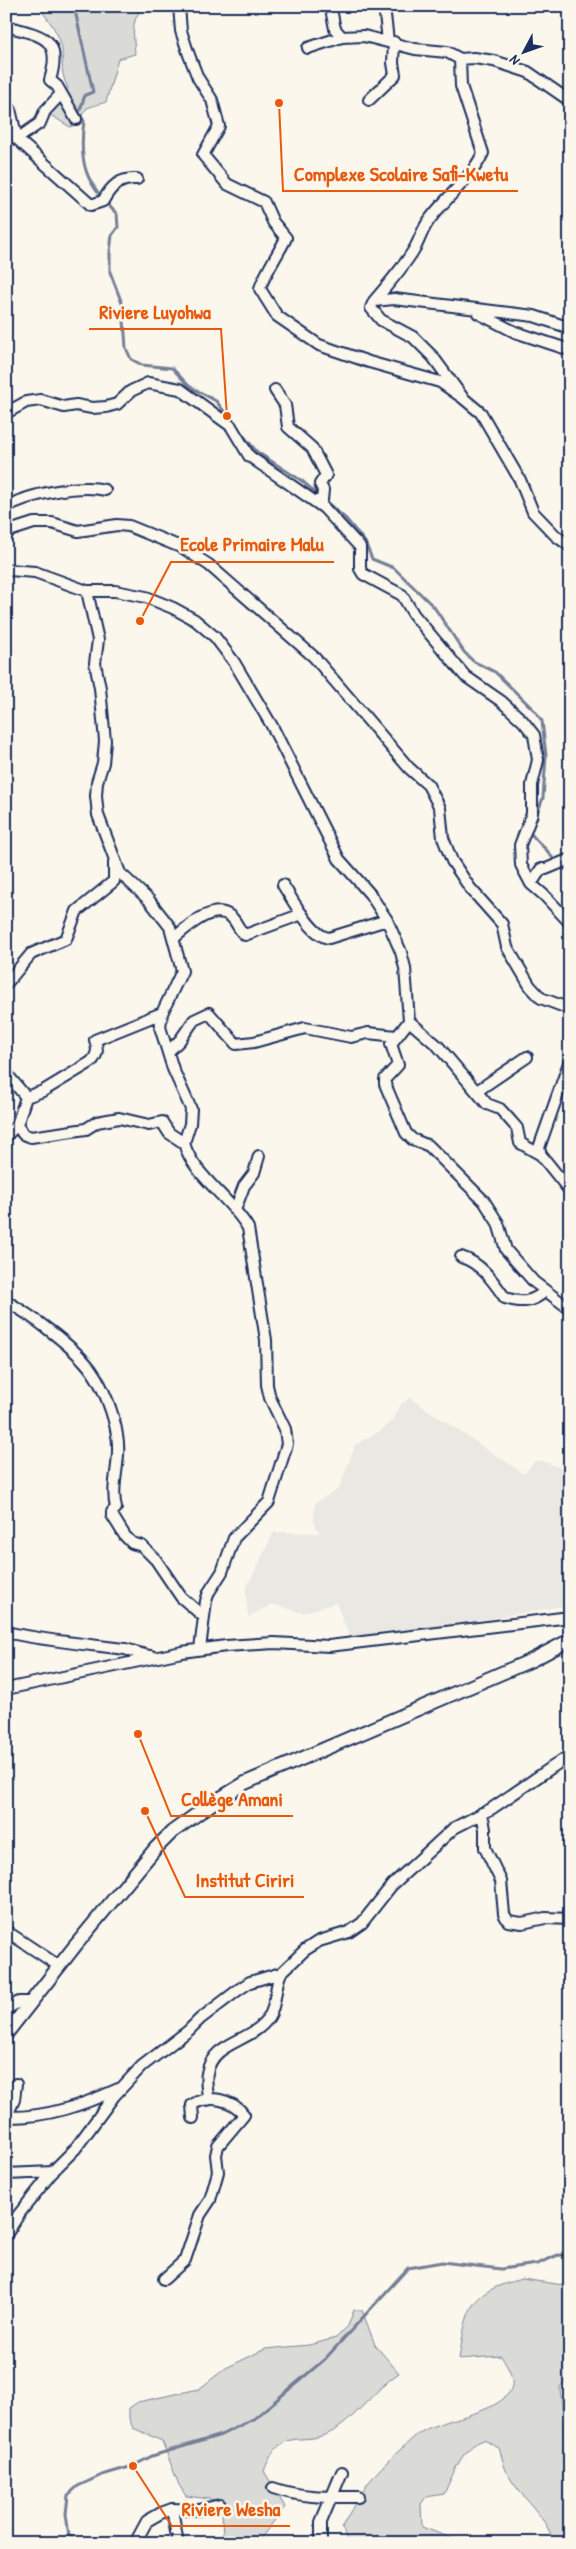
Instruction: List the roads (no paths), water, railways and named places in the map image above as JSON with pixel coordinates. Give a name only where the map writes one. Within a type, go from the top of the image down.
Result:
[{"type":"street","points":[[179,6],[181,31],[188,55],[198,78],[212,100],[219,126],[203,155],[227,184],[264,202],[273,222],[286,238],[273,266],[261,282],[260,289],[277,316],[320,345],[369,362],[440,382],[463,398]]},
{"type":"street","points":[[326,6],[331,10],[335,29],[342,37]]},
{"type":"street","points":[[369,100],[395,75],[384,6]]},
{"type":"street","points":[[6,26],[48,40],[54,48],[55,63],[50,80],[76,119]]},
{"type":"street","points":[[308,48],[342,37],[364,36],[416,50],[448,52],[460,59],[474,58],[514,66],[545,82],[570,101]]},
{"type":"street","points":[[460,59],[460,86],[483,153],[477,166],[446,198],[426,224],[402,269],[374,301],[371,308],[381,320],[413,337],[433,357],[463,398],[488,423],[520,480],[533,512],[556,536],[570,546]]},
{"type":"street","points":[[17,139],[40,123],[45,111],[60,95]]},
{"type":"street","points":[[10,109],[17,139],[90,205],[103,201],[110,187],[128,178],[138,179]]},
{"type":"street","points":[[374,301],[394,298],[534,316],[570,328]]},
{"type":"street","points":[[470,309],[515,332],[570,350]]},
{"type":"street","points":[[6,413],[26,402],[40,400],[64,407],[76,405],[92,408],[106,407],[117,404],[131,391],[148,383],[180,389],[231,426],[249,456],[284,482],[315,501],[360,547],[360,569],[363,574],[395,589],[402,595],[414,615],[465,676],[501,701],[524,721],[534,735],[538,760],[532,785],[533,805],[520,845],[519,856],[521,866],[530,884],[545,896],[570,924]]},
{"type":"street","points":[[275,390],[285,405],[288,427],[312,448],[326,475],[320,484],[323,490],[322,500],[315,501]]},
{"type":"street","points":[[6,507],[34,496],[53,492],[92,487],[105,490]]},
{"type":"street","points":[[6,532],[34,523],[52,522],[78,531],[117,525],[129,526],[183,548],[208,565],[314,657],[409,768],[428,785],[440,808],[443,838],[452,861],[470,888],[502,924],[507,946],[530,986],[541,998],[570,1009]]},
{"type":"street","points":[[6,572],[9,570],[35,572],[87,590],[115,591],[146,597],[173,608],[195,620],[215,637],[234,662],[272,726],[339,859],[370,894],[387,920],[401,952],[405,968],[409,1022],[438,1046],[488,1104],[500,1109],[517,1128],[520,1143],[541,1155],[570,1191]]},
{"type":"street","points":[[87,590],[98,640],[95,663],[100,688],[105,741],[96,796],[98,815],[120,873],[132,882],[161,914],[174,938],[182,971],[162,1013],[160,1027],[191,1109],[190,1124],[184,1144]]},
{"type":"street","points":[[530,884],[541,869],[546,870],[570,859]]},
{"type":"street","points":[[6,984],[32,954],[66,939],[77,911],[114,881],[114,861]]},
{"type":"street","points":[[283,885],[302,914],[319,934],[329,938],[387,920]]},
{"type":"street","points":[[174,938],[188,926],[212,914],[226,913],[233,918],[245,935],[302,914]]},
{"type":"street","points":[[26,1097],[43,1091],[91,1062],[96,1057],[98,1047],[96,1040],[162,1013]]},
{"type":"street","points":[[168,1052],[180,1040],[194,1020],[209,1013],[236,1044],[254,1042],[305,1028],[351,1037],[368,1033],[396,1036]]},
{"type":"street","points":[[409,1022],[391,1044],[398,1065],[385,1079],[384,1084],[406,1133],[412,1139],[429,1146],[484,1201],[498,1223],[506,1250],[522,1270],[545,1291],[570,1309]]},
{"type":"street","points":[[477,1091],[527,1057]]},
{"type":"street","points":[[541,1155],[539,1148],[570,1060]]},
{"type":"street","points":[[6,1073],[26,1097]]},
{"type":"street","points":[[6,1136],[17,1125],[26,1097]]},
{"type":"street","points":[[17,1125],[24,1134],[31,1137],[86,1129],[97,1122],[119,1118],[149,1125],[162,1122],[169,1133],[184,1144],[190,1157],[203,1174],[242,1217],[251,1239],[266,1340],[267,1385],[270,1398],[285,1429],[287,1444],[268,1502],[234,1538],[222,1572],[209,1592],[200,1649]]},
{"type":"street","points":[[235,1210],[244,1186],[254,1172],[259,1156]]},
{"type":"street","points":[[460,1257],[472,1261],[494,1283],[504,1298],[518,1302],[535,1299],[545,1291]]},
{"type":"street","points":[[6,1301],[33,1317],[92,1370],[102,1388],[118,1436],[115,1487],[116,1508],[112,1515],[118,1521],[118,1528],[125,1536],[132,1543],[142,1546],[156,1560],[180,1597],[204,1617]]},
{"type":"street","points":[[6,1689],[200,1649],[248,1644],[329,1646],[570,1617]]},
{"type":"street","points":[[6,1632],[93,1647],[127,1650],[157,1657]]},
{"type":"street","points":[[6,2034],[155,1849],[172,1832],[214,1802],[261,1776],[532,1660],[570,1640]]},
{"type":"street","points":[[208,2100],[206,2074],[210,2060],[218,2052],[241,2038],[249,2037],[269,2017],[273,2008],[276,1982],[281,1973],[319,1941],[336,1938],[362,1923],[392,1885],[454,1828],[482,1813],[570,1755]]},
{"type":"street","points":[[482,1813],[485,1828],[484,1848],[501,1881],[504,1914],[508,1921],[522,1923],[545,1918],[570,1919]]},
{"type":"street","points":[[6,1931],[59,1966]]},
{"type":"street","points":[[6,2235],[19,2214],[53,2172],[75,2149],[121,2088],[142,2066],[238,1990],[250,1982],[281,1973]]},
{"type":"street","points":[[6,2008],[19,2002],[31,2002]]},
{"type":"street","points":[[16,2084],[14,2100],[7,2117],[36,2116],[68,2108],[121,2088]]},
{"type":"street","points":[[164,2279],[185,2260],[200,2215],[212,2193],[218,2172],[216,2155],[218,2146],[244,2114],[240,2109],[227,2102],[208,2100],[192,2106],[193,2118]]},
{"type":"street","points":[[6,2174],[53,2172]]},
{"type":"street","points":[[321,2543],[321,2522],[342,2472]]},
{"type":"street","points":[[273,2488],[295,2495],[332,2498],[358,2496]]},
{"type":"street","points":[[135,2543],[147,2521],[172,2509],[199,2510],[220,2505]]},
{"type":"street","points":[[172,2509],[178,2543]]},
{"type":"waterway","points":[[74,6],[93,92],[85,95],[79,113],[84,121],[82,149],[91,183],[117,214],[118,227],[112,235],[110,272],[123,306],[126,348],[131,359],[142,365],[172,368],[189,386],[216,401],[231,420]]},
{"type":"waterway","points":[[238,429],[257,452],[302,481],[346,519],[365,542],[372,559],[394,568],[434,607],[464,652],[473,661],[495,672],[535,711],[542,721],[546,756],[543,798],[530,832],[550,854],[555,863]]},
{"type":"waterway","points":[[559,867],[570,871]]},
{"type":"waterway","points":[[83,2543],[69,2536],[66,2514],[68,2495],[78,2486],[102,2475],[133,2466],[152,2456],[221,2435],[255,2418],[325,2359],[408,2268],[442,2262],[501,2269],[537,2264],[558,2255],[570,2256]]},
{"type":"place","name":"Complexe Scolaire Safi-Kwetu","points":[[279,103]]},
{"type":"place","name":"Riviere Luyohwa","points":[[227,416]]},
{"type":"place","name":"Ecole Primaire Malu","points":[[140,621]]},
{"type":"place","name":"Collège Amani","points":[[138,1734]]},
{"type":"place","name":"Institut Ciriri","points":[[145,1811]]},
{"type":"place","name":"Riviere Wesha","points":[[133,2466]]}]
